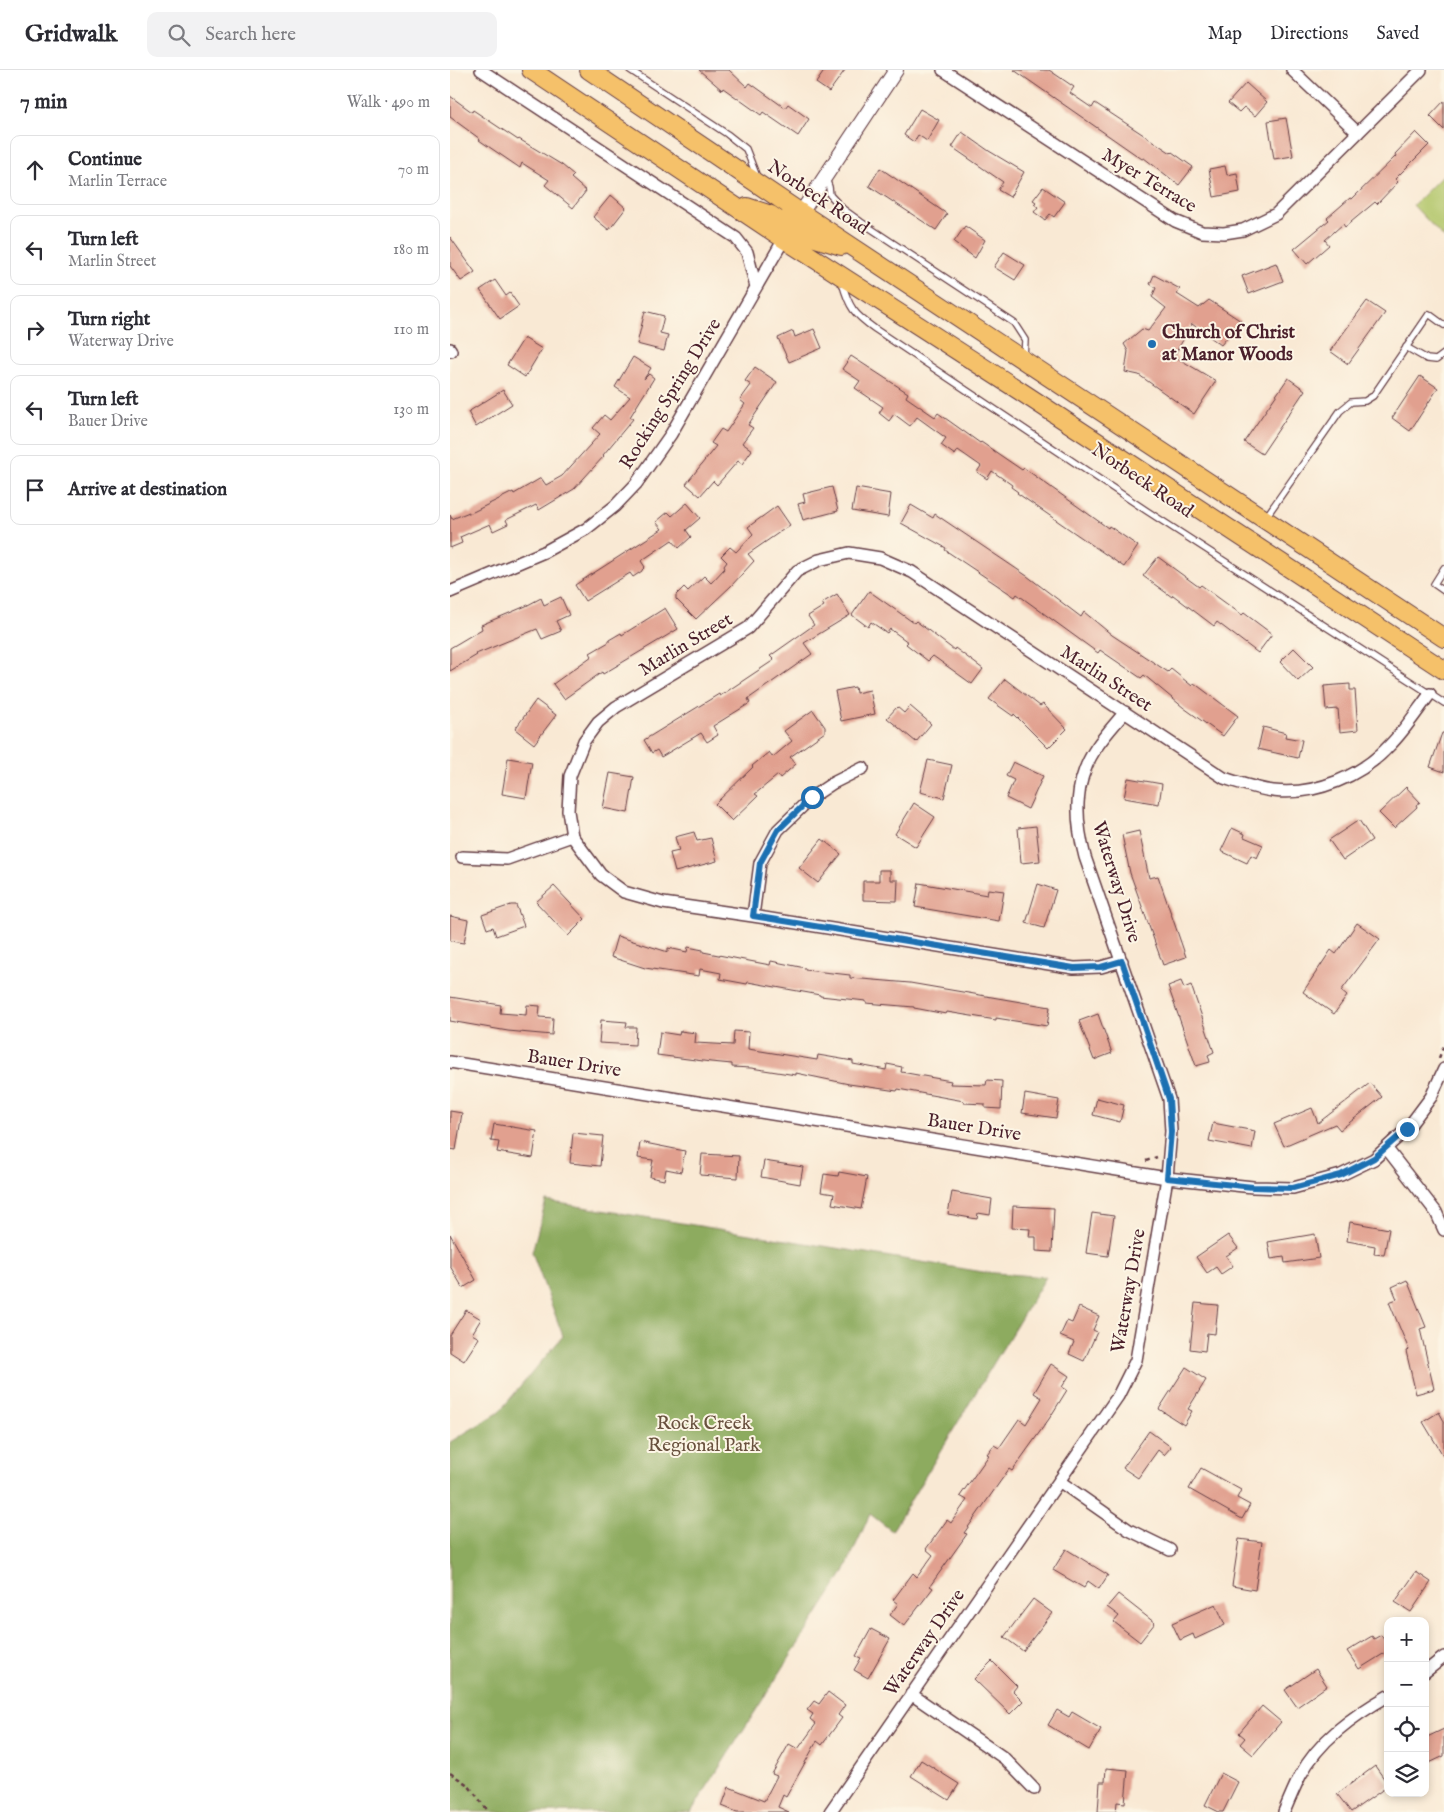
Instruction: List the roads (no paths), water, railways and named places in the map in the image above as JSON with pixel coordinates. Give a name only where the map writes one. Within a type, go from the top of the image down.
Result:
[{"type":"main road","name":"Norbeck Road","points":[[531,70],[784,239],[1444,670]]},
{"type":"main road","name":"Norbeck Road","points":[[590,70],[801,213],[1444,638]]},
{"type":"main road","points":[[729,202],[771,214],[781,222],[801,213]]},
{"type":"main road","points":[[784,239],[804,231],[815,238],[859,251]]},
{"type":"main road","points":[[1250,543],[1264,519]]},
{"type":"street","points":[[481,70],[736,238],[747,252],[756,287]]},
{"type":"street","points":[[801,213],[896,70]]},
{"type":"street","name":"Myer Terrace","points":[[943,70],[1175,221],[1202,232],[1224,233],[1243,230],[1276,214],[1421,70]]},
{"type":"street","points":[[1292,70],[1358,133]]},
{"type":"street","name":"Rocking Spring Drive","points":[[450,592],[544,552],[586,530],[615,506],[636,484],[671,434],[784,239]]},
{"type":"street","name":"Marlin Street","points":[[1122,961],[1101,967],[1074,968],[663,903],[624,892],[601,876],[572,836],[568,812],[570,776],[584,741],[598,722],[616,708],[748,628],[797,571],[819,560],[849,552],[880,558],[912,572],[1224,778],[1272,791],[1320,788],[1340,781],[1375,760],[1390,745],[1430,694]]},
{"type":"street","name":"Waterway Drive","points":[[830,1812],[1118,1396],[1136,1360],[1167,1178],[1171,1132],[1169,1099],[1086,857],[1079,832],[1076,808],[1084,773],[1095,749],[1125,712]]},
{"type":"street","points":[[753,916],[760,863],[778,830],[812,797],[833,783],[863,768]]},
{"type":"street","points":[[462,857],[507,859],[572,836]]},
{"type":"street","name":"Bauer Drive","points":[[450,1062],[1167,1178],[1253,1187],[1293,1188],[1341,1175],[1374,1158],[1387,1148],[1407,1129],[1431,1097],[1440,1066]]},
{"type":"street","points":[[1387,1148],[1436,1212],[1444,1230]]},
{"type":"street","points":[[1059,1481],[1129,1530],[1170,1550]]},
{"type":"street","points":[[1429,1669],[1444,1658]]},
{"type":"street","points":[[911,1694],[1004,1758],[1034,1789]]},
{"type":"street","points":[[1284,1812],[1300,1775],[1316,1752],[1343,1725],[1384,1698]]},
{"type":"lane","points":[[630,70],[727,134],[746,150],[760,185]]},
{"type":"lane","name":"Norbeck Road","points":[[825,177],[830,195],[843,209],[903,251],[1014,323],[1024,340],[1024,359]]},
{"type":"lane","name":"Norbeck Road","points":[[840,275],[850,307],[875,329],[1147,511],[1444,703]]},
{"type":"lane","points":[[1264,519],[1340,411],[1351,402],[1365,400],[1373,396],[1428,314],[1444,325]]},
{"type":"lane","points":[[1406,347],[1427,359],[1436,360],[1444,354]]},
{"type":"lane","points":[[1444,568],[1434,584],[1444,591]]},
{"type":"place","name":"Church of Christ at Manor Woods","points":[[1152,344]]},
{"type":"park label","name":"Rock Creek Regional Park","points":[[704,1435]]}]
